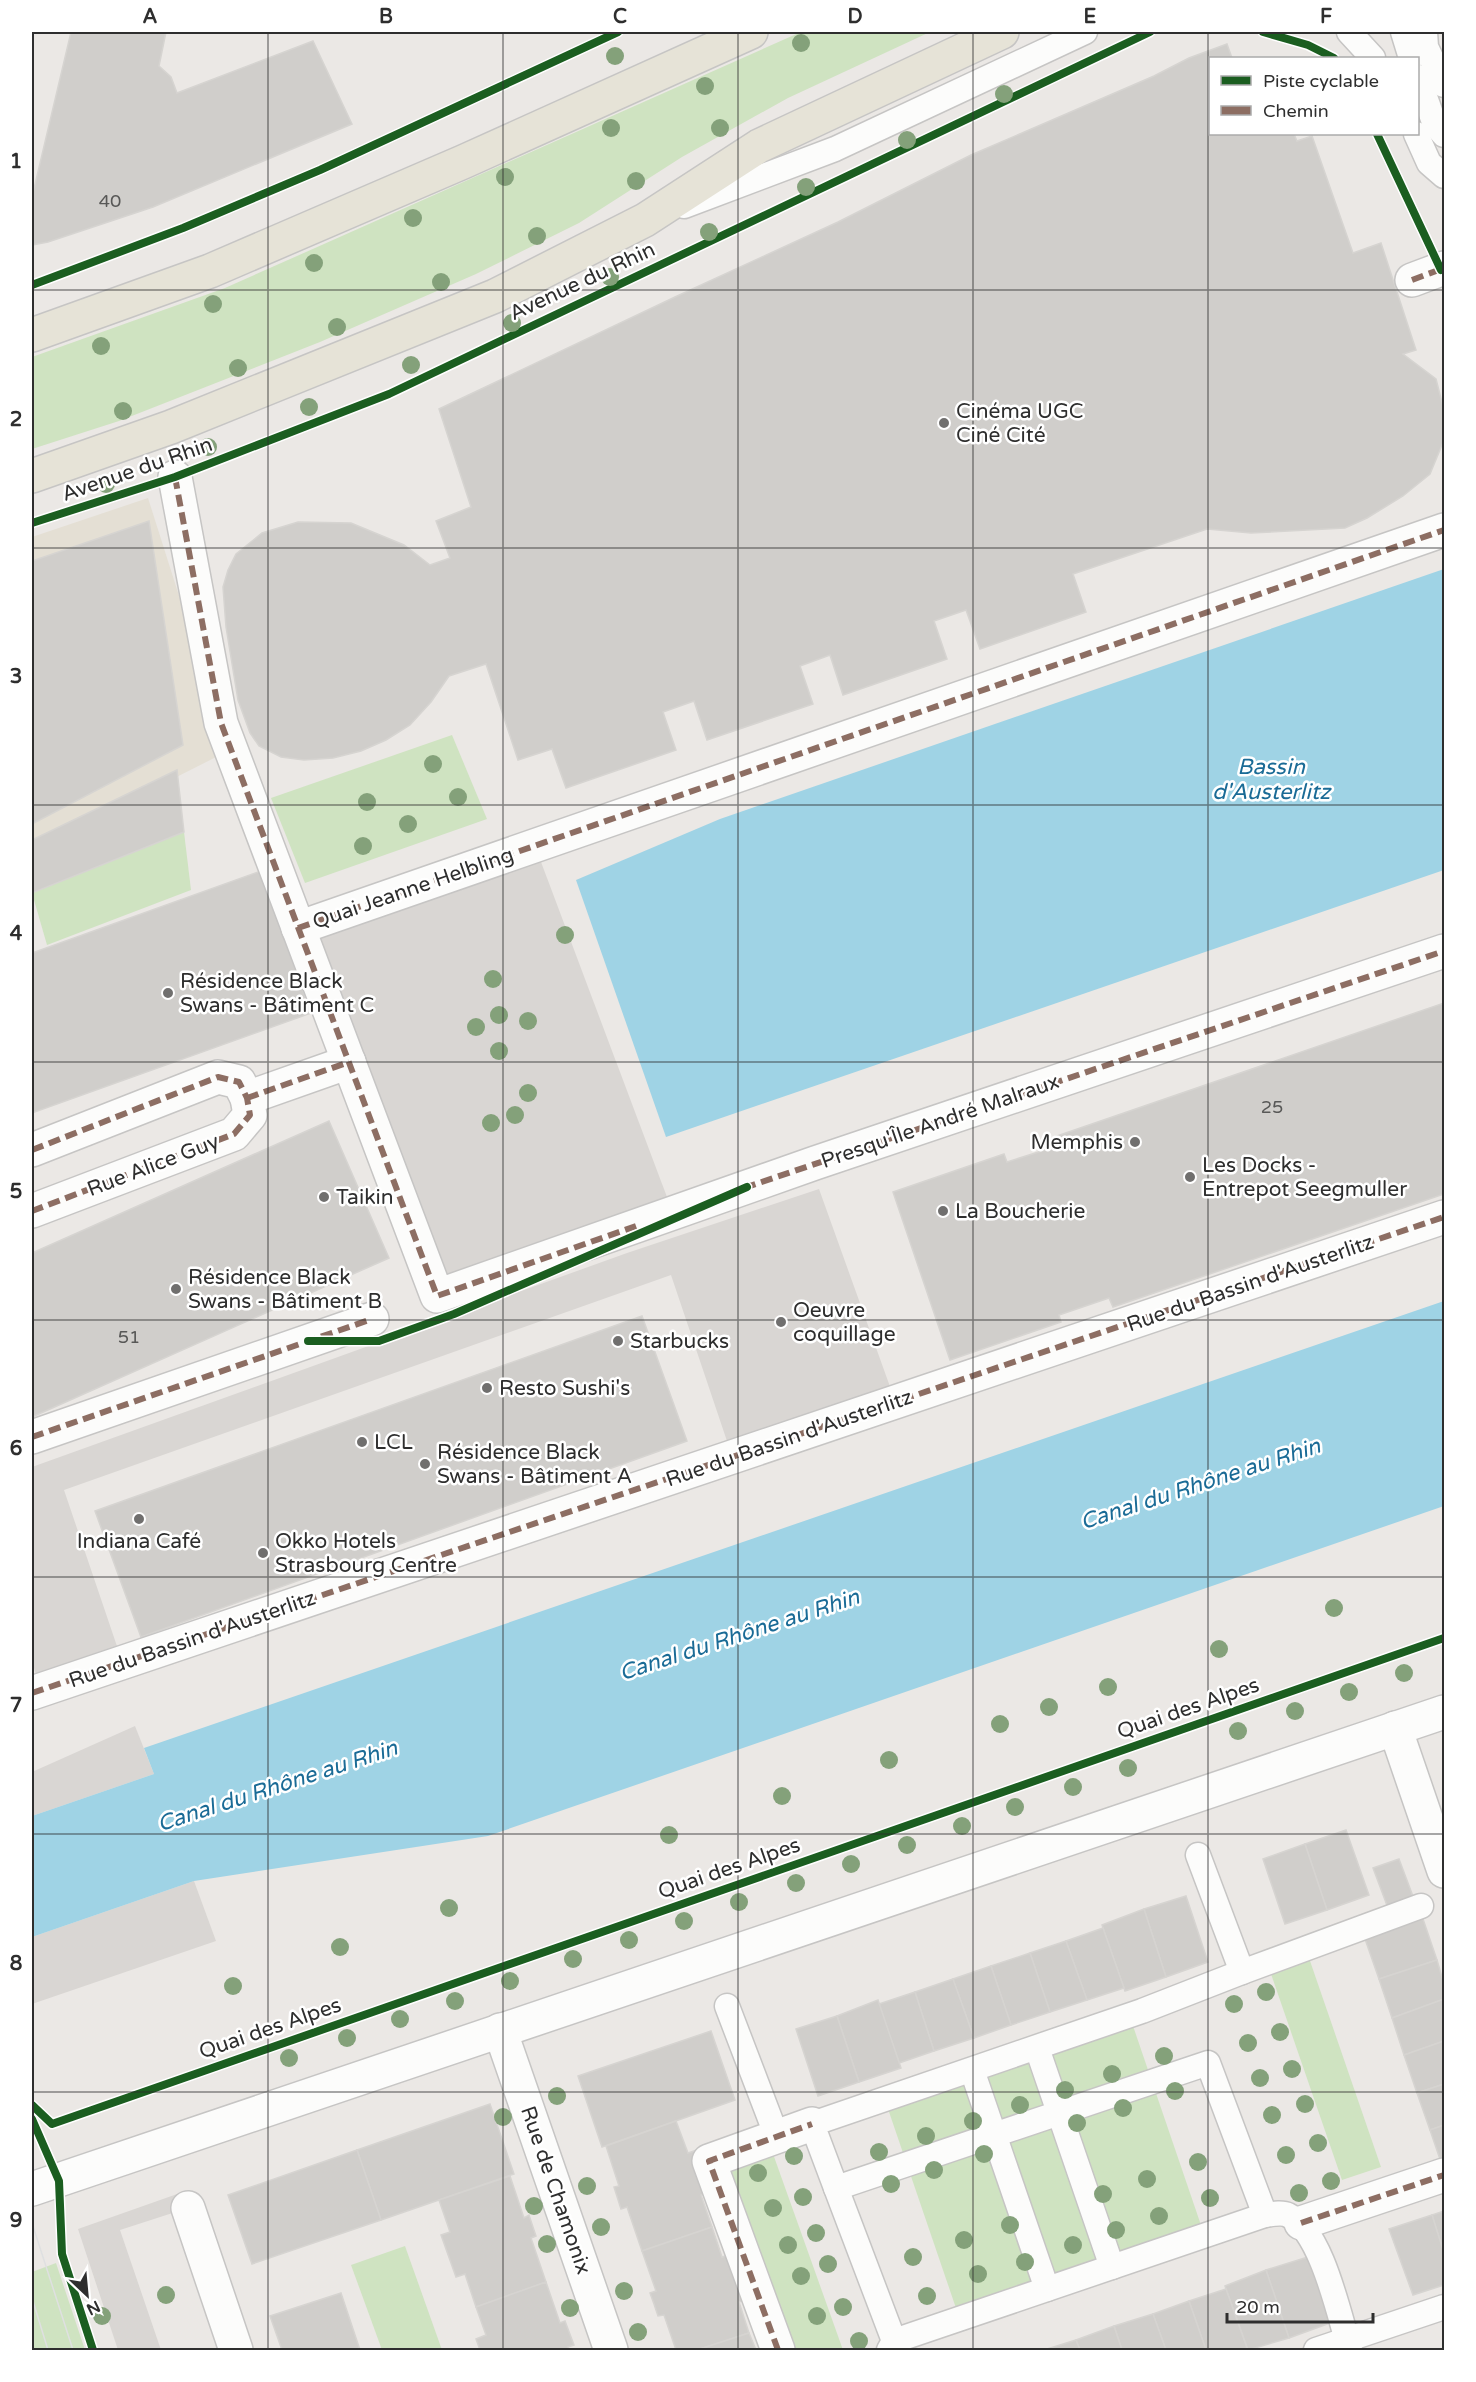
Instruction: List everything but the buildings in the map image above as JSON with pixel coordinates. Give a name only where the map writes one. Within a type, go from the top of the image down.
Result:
[{"type":"main road","points":[[32,335],[210,271],[463,162],[751,32]]},
{"type":"main road","name":"Avenue du Rhin","points":[[32,476],[171,428],[495,296],[645,220],[759,146],[1002,32]]},
{"type":"street","points":[[175,477],[221,723],[298,928]]},
{"type":"street","name":"Quai Jeanne Helbling","points":[[437,1296],[298,928],[1444,530]]},
{"type":"street","name":"Presqu'Île André Malraux","points":[[437,1296],[826,1159],[1444,951]]},
{"type":"street","points":[[32,1150],[218,1077],[239,1082],[247,1098],[349,1062]]},
{"type":"street","name":"Rue Alice Guy","points":[[32,1211],[234,1134],[249,1115],[247,1098]]},
{"type":"street","name":"Rue du Bassin d'Austerlitz","points":[[32,1693],[1444,1217]]},
{"type":"street","points":[[32,1437],[372,1319]]},
{"type":"street","points":[[32,2189],[1444,1712]]},
{"type":"street","points":[[1395,1728],[1444,1871]]},
{"type":"street","name":"Rue de Chamonix","points":[[500,2031],[611,2350]]},
{"type":"street","points":[[778,2350],[710,2161],[812,2124]]},
{"type":"street","points":[[1301,2223],[1444,2175]]},
{"type":"street","points":[[188,2208],[236,2350]]},
{"type":"lane","points":[[645,220],[835,149],[1085,32]]},
{"type":"lane","points":[[1349,32],[1372,57]]},
{"type":"lane","points":[[1403,32],[1411,57]]},
{"type":"lane","points":[[1425,32],[1426,46],[1444,85]]},
{"type":"lane","points":[[1419,80],[1436,125],[1444,135]]},
{"type":"lane","points":[[1416,135],[1429,163],[1444,176]]},
{"type":"lane","points":[[1198,1855],[1242,1972]]},
{"type":"lane","points":[[1349,2345],[1321,2258],[1301,2223],[1286,2214],[1265,2215],[1047,2289],[891,2346],[812,2124],[1142,2011],[1421,1906]]},
{"type":"lane","points":[[727,2006],[777,2137]]},
{"type":"lane","points":[[1037,2048],[1112,2267]]},
{"type":"lane","points":[[836,2188],[1208,2063],[1265,2215]]},
{"type":"lane","points":[[972,2070],[1047,2289]]},
{"type":"lane","points":[[1316,2350],[1349,2345],[1444,2307]]},
{"type":"shaded area","points":[[148,498],[213,703],[232,749],[32,850],[32,537]]},
{"type":"shaded area","points":[[535,846],[673,1213],[437,1296],[298,928]]},
{"type":"shaded area","points":[[819,1189],[893,1395],[730,1450],[671,1275],[64,1490],[121,1658],[36,1675],[32,1661],[32,1467],[627,1253]]},
{"type":"shaded area","points":[[135,1726],[154,1774],[32,1816],[32,1772]]},
{"type":"shaded area","points":[[194,1881],[216,1941],[32,2004],[32,1937]]},
{"type":"shaded area","points":[[180,2193],[188,2208],[120,2230],[161,2350],[118,2350],[78,2229]]},
{"type":"green space","points":[[801,32],[930,32],[788,98],[682,157],[579,223],[476,274],[320,342],[119,421],[32,449],[32,357],[225,288]]},
{"type":"green space","points":[[452,735],[487,819],[305,883],[271,798]]},
{"type":"green space","points":[[184,832],[191,890],[47,945],[32,893]]},
{"type":"green space","points":[[1309,1958],[1381,2167],[1342,2180],[1270,1971]]},
{"type":"green space","points":[[1132,2023],[1203,2231],[958,2314],[887,2106]]},
{"type":"green space","points":[[772,2151],[843,2350],[791,2350],[726,2168]]},
{"type":"green space","points":[[405,2246],[442,2350],[382,2350],[351,2265]]},
{"type":"green space","points":[[56,2263],[85,2350],[32,2350],[32,2272]]},
{"type":"water","name":"Bassin d'Austerlitz","points":[[1444,569],[1444,870],[666,1137],[576,880],[720,819]]},
{"type":"water","name":"Canal du Rhône au Rhin","points":[[1444,1301],[1444,1506],[488,1836],[194,1881],[32,1937],[32,1816],[154,1774],[144,1748]]},
{"type":"tram line","points":[[32,2223],[73,2350]]},
{"type":"tram line","points":[[32,2298],[48,2350]]},
{"type":"marked path","points":[[1412,280],[1444,268]]},
{"type":"marked path","points":[[175,477],[221,723],[437,1296],[636,1226]]},
{"type":"marked path","points":[[298,928],[1444,530]]},
{"type":"marked path","points":[[744,1188],[1444,951]]},
{"type":"marked path","points":[[247,1098],[349,1062]]},
{"type":"marked path","points":[[32,1150],[218,1077],[239,1082],[247,1098],[250,1115],[234,1134],[32,1211]]},
{"type":"marked path","points":[[32,1693],[1444,1217]]},
{"type":"marked path","points":[[32,1437],[372,1319]]},
{"type":"marked path","points":[[778,2350],[709,2161],[812,2124]]},
{"type":"marked path","points":[[1301,2223],[1444,2175]]},
{"type":"cycle path","points":[[32,285],[183,228],[320,170],[618,32]]},
{"type":"cycle path","points":[[32,523],[175,477],[389,394],[1150,32]]},
{"type":"cycle path","points":[[1263,32],[1308,45],[1332,57]]},
{"type":"cycle path","points":[[1377,135],[1441,270]]},
{"type":"cycle path","points":[[308,1341],[379,1341],[454,1314],[747,1187]]},
{"type":"cycle path","name":"Quai des Alpes","points":[[32,2105],[52,2124],[1444,1638]]},
{"type":"cycle path","points":[[32,2119],[59,2181],[62,2254],[93,2350]]},
{"type":"place","name":"Cinéma UGC Ciné Cité","points":[[944,423]]},
{"type":"place","name":"Résidence Black Swans - Bâtiment C","points":[[168,993]]},
{"type":"place","name":"Memphis","points":[[1135,1142]]},
{"type":"place","name":"Les Docks - Entrepot Seegmuller","points":[[1190,1177]]},
{"type":"place","name":"Taikin","points":[[324,1197]]},
{"type":"place","name":"La Boucherie","points":[[943,1211]]},
{"type":"place","name":"Résidence Black Swans - Bâtiment B","points":[[176,1289]]},
{"type":"place","name":"Oeuvre coquillage","points":[[781,1322]]},
{"type":"place","name":"Starbucks","points":[[618,1341]]},
{"type":"place","name":"Resto Sushi's","points":[[487,1388]]},
{"type":"place","name":"LCL","points":[[362,1442]]},
{"type":"place","name":"Résidence Black Swans - Bâtiment A","points":[[425,1464]]},
{"type":"place","name":"Indiana Café","points":[[139,1519]]},
{"type":"place","name":"Okko Hotels Strasbourg Centre","points":[[263,1553]]}]
